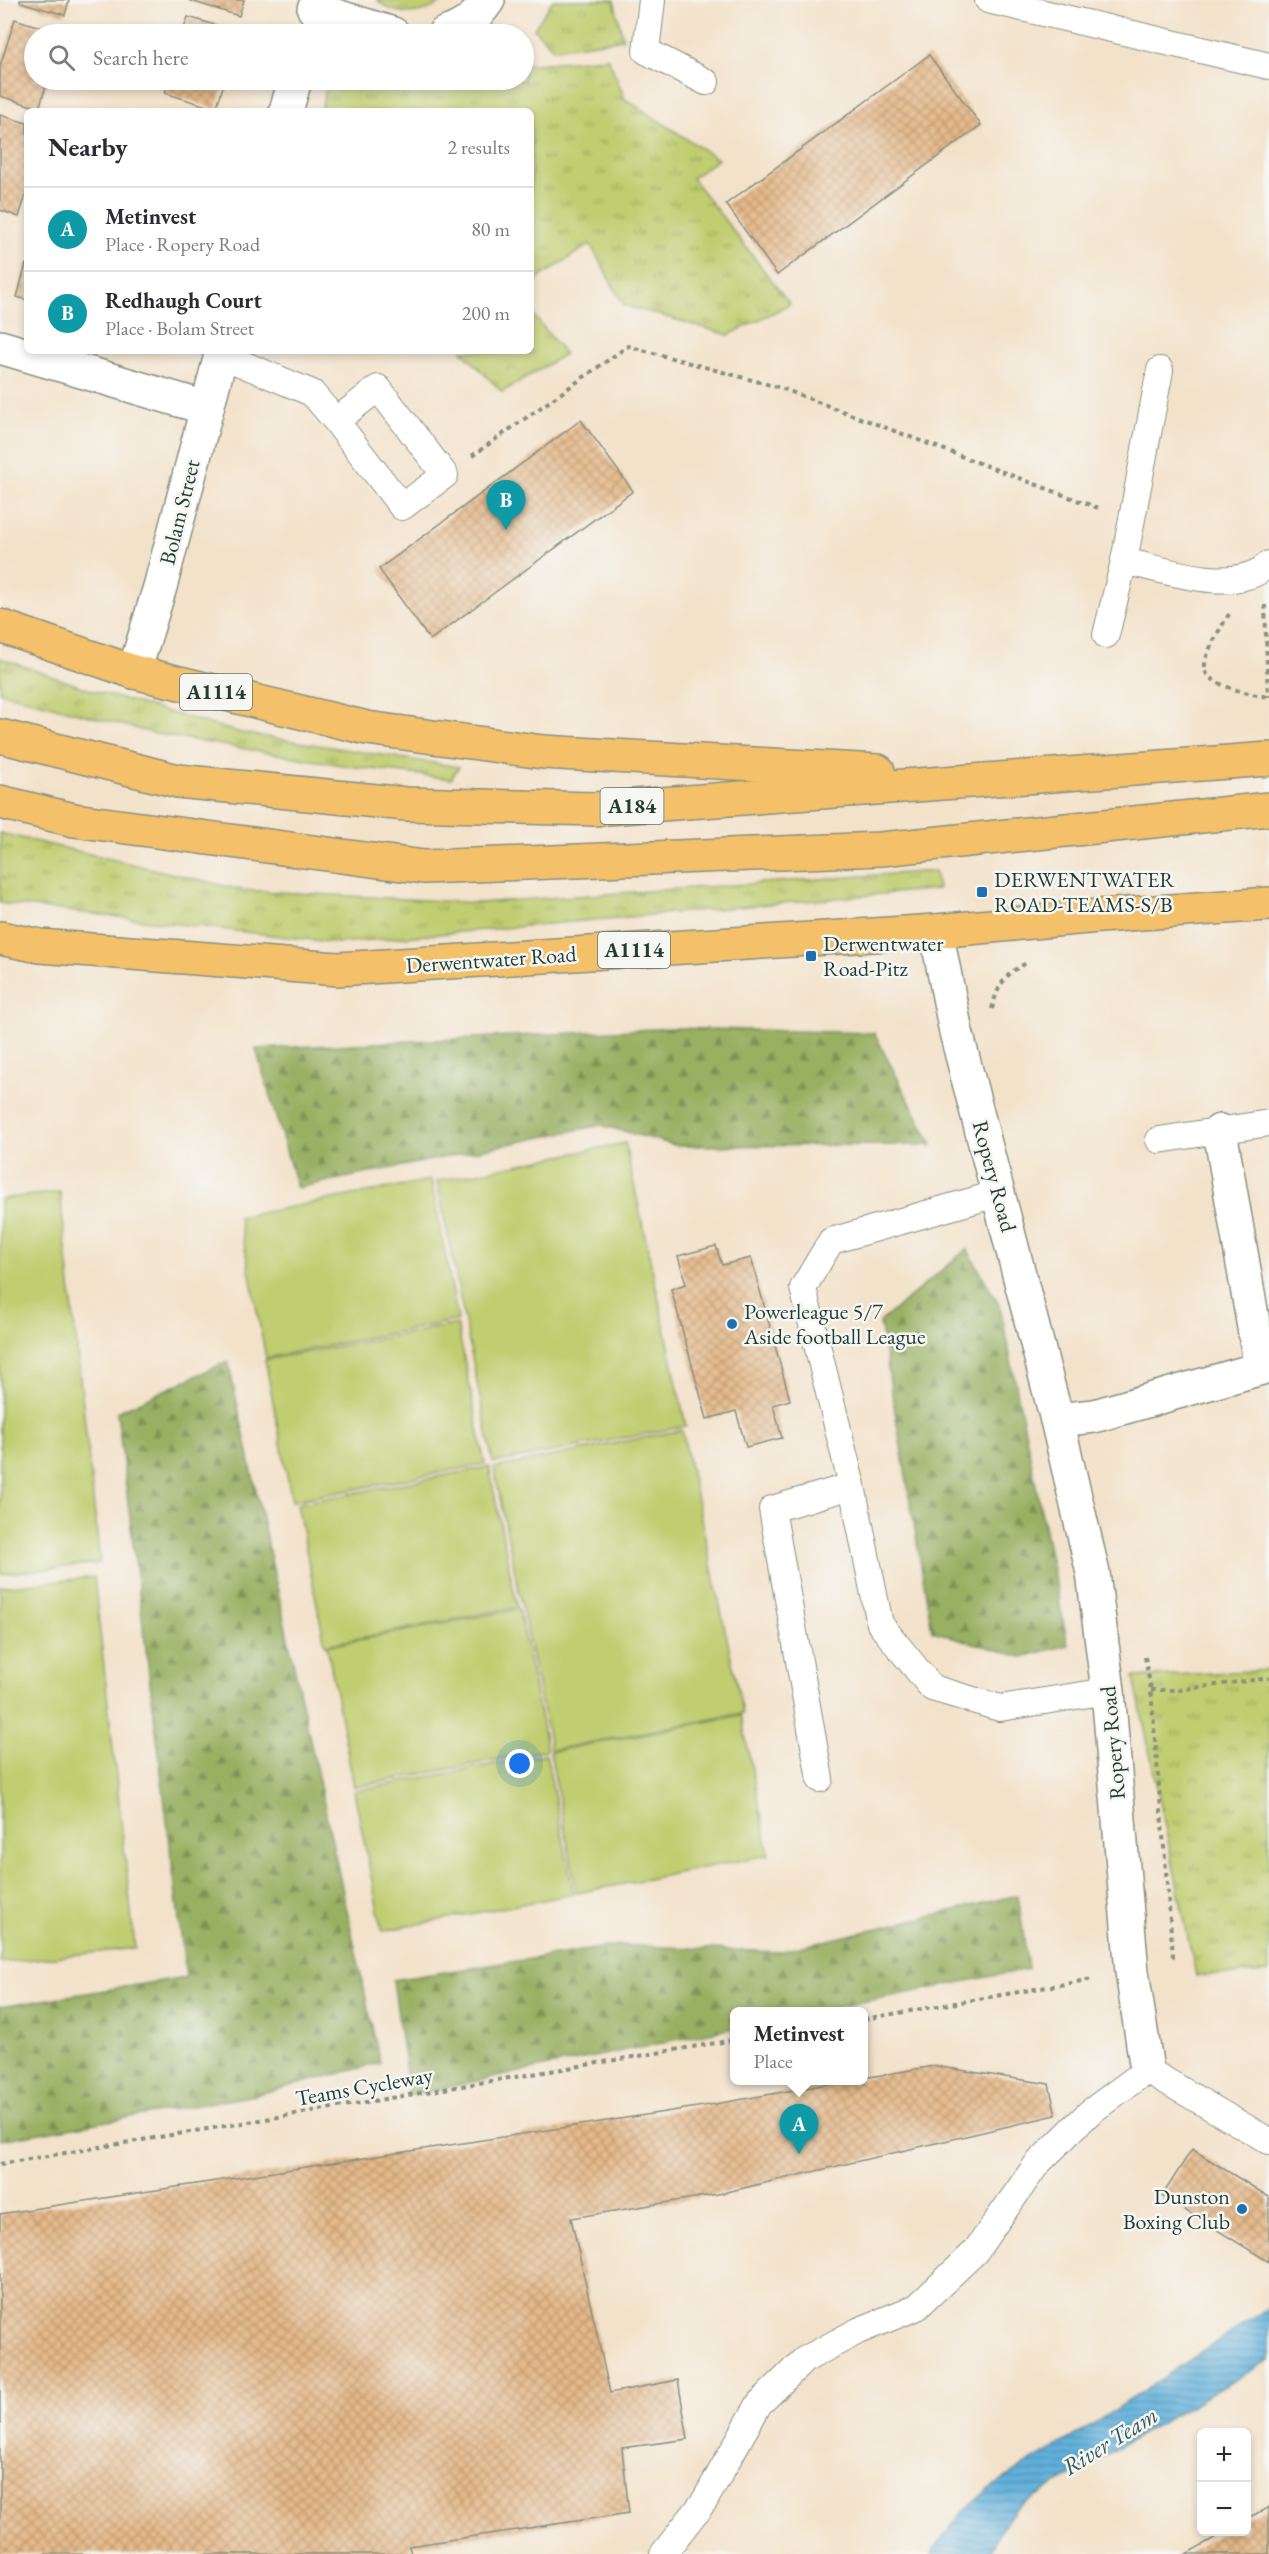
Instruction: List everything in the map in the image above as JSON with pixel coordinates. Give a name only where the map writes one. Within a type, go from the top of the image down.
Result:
[{"type":"main road","name":"A1114","points":[[0,626],[134,672],[367,728],[543,752],[1012,779]]},
{"type":"main road","name":"A184","points":[[0,736],[178,781],[406,804],[594,809],[1269,759]]},
{"type":"main road","name":"A184","points":[[0,802],[74,820],[424,867],[881,849],[1269,809]]},
{"type":"main road","name":"Derwentwater Road","points":[[0,938],[40,946],[338,969],[936,931],[1269,904]]},
{"type":"street","points":[[467,24],[477,16],[488,0]]},
{"type":"street","points":[[313,14],[353,24]]},
{"type":"street","points":[[287,108],[292,90]]},
{"type":"street","points":[[0,347],[206,408]]},
{"type":"street","name":"Bolam Street","points":[[134,672],[160,587],[222,354]]},
{"type":"street","name":"Ropery Road","points":[[936,931],[956,1032],[1000,1193],[1093,1573],[1108,1692],[1132,1972],[1147,2070]]},
{"type":"street","points":[[1057,1420],[1094,1416],[1265,1367],[1220,1131]]},
{"type":"lane","points":[[652,0],[646,51],[706,82]]},
{"type":"lane","points":[[988,0],[1269,66]]},
{"type":"lane","points":[[224,354],[312,393],[402,507],[445,475],[378,388],[336,421]]},
{"type":"lane","points":[[1106,635],[1124,561],[1160,370]]},
{"type":"lane","points":[[1124,561],[1206,578],[1234,580],[1247,577],[1266,567]]},
{"type":"lane","points":[[1159,1140],[1269,1123]]},
{"type":"lane","points":[[1000,1193],[831,1241],[803,1288],[852,1486],[880,1624],[932,1688],[1000,1708],[1108,1692]]},
{"type":"lane","points":[[820,1779],[772,1509],[852,1486]]},
{"type":"lane","points":[[663,2554],[705,2500],[759,2404],[804,2360],[858,2331],[917,2307],[975,2252],[1037,2164],[1089,2113],[1147,2070],[1269,2140]]},
{"type":"path","points":[[445,475],[628,346],[782,388],[1132,521]]},
{"type":"path","points":[[1266,567],[1268,697],[1212,681],[1205,671],[1206,658],[1231,609],[1266,567]]},
{"type":"path","points":[[1108,1692],[1178,1690],[1269,1678]]},
{"type":"path","name":"Teams Cycleway","points":[[0,2164],[730,2041]]},
{"type":"green space","points":[[377,0],[445,0],[429,9],[411,13],[393,10]]},
{"type":"green space","points":[[553,0],[614,0],[623,39],[554,49],[534,29]]},
{"type":"green space","points":[[608,58],[625,99],[718,159],[692,178],[790,304],[729,335],[624,305],[590,244],[534,281],[534,108],[322,108],[326,90],[534,90],[534,64]]},
{"type":"green space","points":[[534,316],[565,354],[502,392],[465,354],[534,354]]},
{"type":"green space","points":[[0,658],[88,689],[241,733],[459,767],[451,779],[348,766],[156,734],[0,692]]},
{"type":"green space","points":[[0,833],[242,890],[478,903],[935,871],[938,889],[338,943],[0,903]]},
{"type":"green space","points":[[672,1028],[874,1033],[932,1145],[678,1146],[601,1125],[297,1188],[256,1049]]},
{"type":"green space","points":[[625,1143],[686,1426],[493,1463],[437,1181]]},
{"type":"green space","points":[[431,1180],[458,1320],[266,1358],[239,1217]]},
{"type":"green space","points":[[60,1192],[100,1563],[0,1574],[0,1199]]},
{"type":"green space","points":[[967,1249],[1000,1306],[1068,1645],[1022,1657],[932,1631],[880,1322]]},
{"type":"green space","points":[[457,1324],[485,1464],[292,1501],[265,1360]]},
{"type":"green space","points":[[228,1361],[380,2063],[255,2095],[0,2140],[0,2007],[186,1977],[117,1412]]},
{"type":"green space","points":[[682,1430],[743,1713],[551,1750],[494,1468]]},
{"type":"green space","points":[[489,1467],[517,1607],[325,1645],[297,1504]]},
{"type":"green space","points":[[94,1577],[135,1948],[0,1963],[0,1587]]},
{"type":"green space","points":[[519,1609],[547,1750],[354,1787],[327,1646]]},
{"type":"green space","points":[[1269,1670],[1269,1972],[1196,1976],[1134,1677]]},
{"type":"green space","points":[[741,1715],[769,1855],[577,1893],[550,1752]]},
{"type":"green space","points":[[546,1754],[574,1894],[382,1931],[354,1791]]},
{"type":"green space","points":[[1018,1895],[1028,1969],[837,2007],[730,2007],[730,2029],[409,2095],[393,1980],[620,1945],[778,1952]]},
{"type":"water","name":"River Team","points":[[1269,2307],[1269,2360],[1017,2507],[1002,2527],[990,2554],[933,2554],[965,2511],[1006,2477],[1098,2421]]},
{"type":"building","points":[[20,0],[69,0],[65,15],[20,2]]},
{"type":"building","points":[[188,0],[244,0],[239,16]]},
{"type":"building","points":[[188,17],[212,24],[186,24]]},
{"type":"building","points":[[15,19],[31,24],[24,24],[24,90],[45,90],[39,108],[0,96],[0,66]]},
{"type":"building","points":[[929,55],[981,125],[777,275],[726,204]]},
{"type":"building","points":[[166,90],[222,90],[216,108],[165,93]]},
{"type":"building","points":[[0,115],[24,122],[24,201],[19,217],[0,210]]},
{"type":"building","points":[[24,271],[24,299],[17,297]]},
{"type":"building","points":[[581,420],[633,491],[430,640],[379,569]]},
{"type":"building","points":[[716,1246],[722,1265],[751,1258],[790,1400],[773,1405],[782,1438],[746,1447],[736,1411],[707,1419],[671,1289],[686,1284],[678,1256]]},
{"type":"building","points":[[934,2066],[1049,2084],[1056,2115],[718,2194],[571,2218],[610,2393],[678,2380],[688,2439],[622,2448],[629,2513],[409,2546],[411,2554],[0,2554],[0,2214],[704,2106],[823,2085],[868,2085],[868,2077]]},
{"type":"building","points":[[1192,2149],[1269,2197],[1269,2262],[1162,2196]]},
{"type":"building","points":[[1269,2507],[1269,2554],[1186,2554],[1218,2536],[1251,2536],[1251,2516]]},
{"type":"place","name":"Redhaugh Court","points":[[506,530]]},
{"type":"place","name":"DERWENTWATER ROAD-TEAMS-S/B","points":[[982,892]]},
{"type":"place","name":"Derwentwater Road-Pitz","points":[[811,956]]},
{"type":"place","name":"Powerleague 5/7 Aside football League","points":[[732,1324]]},
{"type":"place","name":"Metinvest","points":[[799,2154]]},
{"type":"place","name":"Dunston Boxing Club","points":[[1242,2209]]}]
